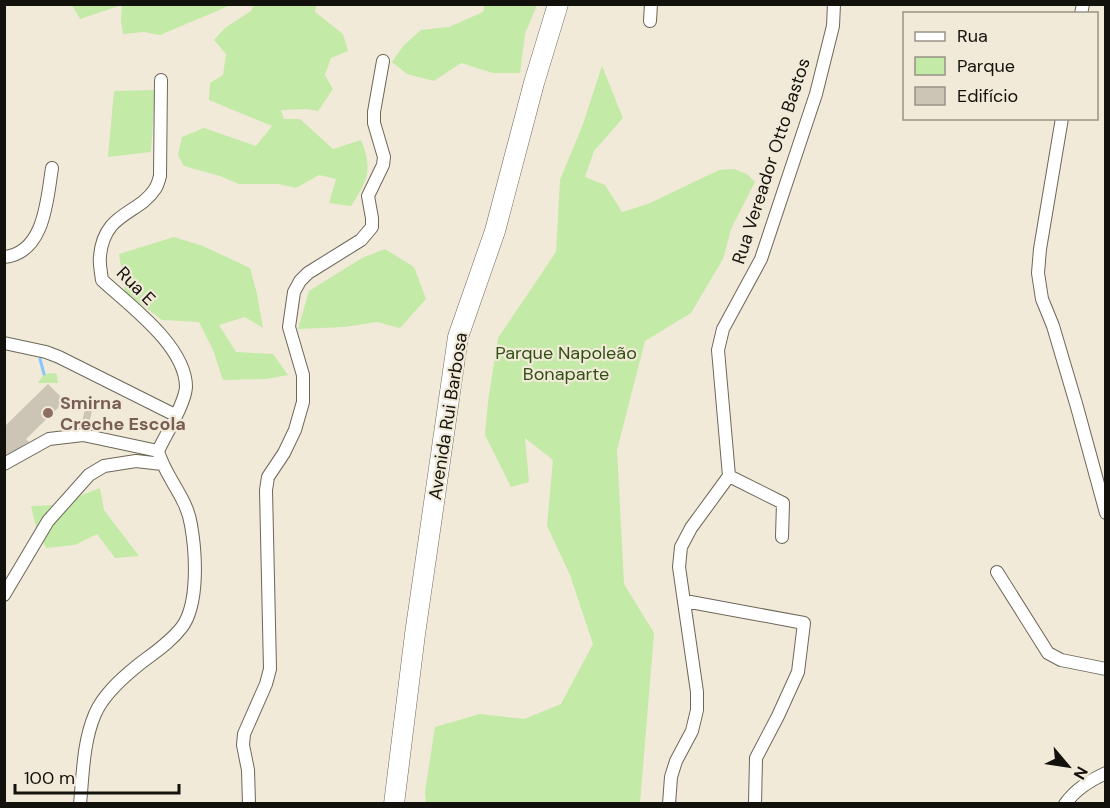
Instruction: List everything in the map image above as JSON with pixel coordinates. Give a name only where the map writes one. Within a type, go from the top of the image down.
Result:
[{"type":"main road","name":"Avenida Rui Barbosa","points":[[383,804],[443,350],[504,157],[547,4]]},
{"type":"main road","name":"Avenida Rui Barbosa","points":[[394,804],[415,634],[458,337],[495,231],[534,83],[558,4]]},
{"type":"street","points":[[650,21],[651,4]]},
{"type":"street","name":"Rua Vereador Otto Bastos","points":[[729,476],[718,350],[723,329],[760,259],[816,94],[833,26],[834,4]]},
{"type":"street","points":[[249,804],[244,734],[266,684],[270,669],[266,490],[268,477],[284,453],[295,430],[303,402],[303,375],[289,327],[294,292],[308,273],[361,240],[372,227],[368,196],[383,165],[384,157],[374,123],[382,61]]},
{"type":"street","name":"Rua E","points":[[158,451],[182,405],[186,387],[182,368],[158,331],[102,279],[99,256],[104,237],[117,219],[156,189],[160,176],[161,80]]},
{"type":"street","points":[[1062,120],[1038,273],[1042,299],[1100,470],[1106,513]]},
{"type":"street","points":[[4,257],[22,251],[33,241],[43,219],[52,168]]},
{"type":"street","points":[[4,343],[46,351],[175,415]]},
{"type":"street","points":[[4,464],[49,439],[83,435],[158,451],[162,464],[184,500],[191,522],[195,552],[192,602],[188,617],[180,630],[124,676],[95,712],[86,744],[80,804]]},
{"type":"street","points":[[4,595],[48,521],[89,475],[104,466],[136,460],[162,464]]},
{"type":"street","points":[[669,804],[671,777],[676,761],[692,730],[697,710],[697,692],[679,567],[681,547],[691,528],[729,476],[783,503],[782,537]]},
{"type":"street","points":[[997,572],[1048,653],[1061,660],[1106,669]]},
{"type":"street","points":[[685,601],[804,622],[798,672],[756,758],[755,804]]},
{"type":"street","points":[[1065,804],[1071,794],[1106,772]]},
{"type":"green space","points":[[122,4],[231,5],[160,35],[144,32],[123,34]]},
{"type":"green space","points":[[485,4],[537,5],[525,34],[520,73],[493,73],[461,63],[434,81],[407,74],[392,62],[404,45],[421,30],[449,27],[483,12]]},
{"type":"green space","points":[[72,5],[122,5],[80,19]]},
{"type":"green space","points":[[254,5],[316,5],[315,12],[343,34],[348,51],[331,58],[325,75],[333,89],[318,111],[281,110],[284,119],[300,119],[333,149],[361,140],[367,159],[367,174],[351,206],[329,203],[336,179],[319,175],[296,188],[279,184],[239,184],[184,166],[178,155],[182,137],[204,128],[256,146],[272,126],[209,100],[210,83],[223,75],[226,54],[214,40],[225,28],[251,11]]},
{"type":"green space","name":"Parque Napoleão Bonaparte","points":[[602,66],[623,118],[594,151],[585,177],[605,185],[622,212],[648,204],[719,170],[734,169],[747,174],[755,182],[731,229],[723,259],[691,313],[645,341],[617,450],[624,584],[654,633],[640,803],[426,803],[425,792],[435,727],[480,714],[524,719],[561,704],[593,644],[570,575],[547,526],[553,460],[525,438],[529,482],[511,487],[485,435],[498,338],[556,252],[560,180],[583,124]]},
{"type":"green space","points":[[155,90],[151,152],[108,157],[114,91]]},
{"type":"green space","points":[[174,237],[203,246],[250,268],[263,328],[245,317],[219,325],[236,352],[273,354],[288,375],[266,379],[223,380],[213,350],[199,322],[162,320],[125,292],[119,254]]},
{"type":"green space","points":[[385,249],[414,267],[426,299],[400,328],[377,322],[344,327],[298,329],[309,291],[362,258]]},
{"type":"green space","points":[[55,373],[58,383],[38,383],[44,374]]},
{"type":"green space","points":[[100,488],[104,510],[139,556],[115,558],[97,534],[75,545],[46,548],[36,527],[31,506],[56,505]]},
{"type":"building","points":[[48,384],[65,401],[26,439],[29,442],[6,456],[5,426]]},
{"type":"building","points":[[87,400],[94,402],[89,424],[82,422]]},
{"type":"waterway","points":[[40,359],[44,374]]},
{"type":"place","name":"Smirna Creche Escola","points":[[48,413]]}]
